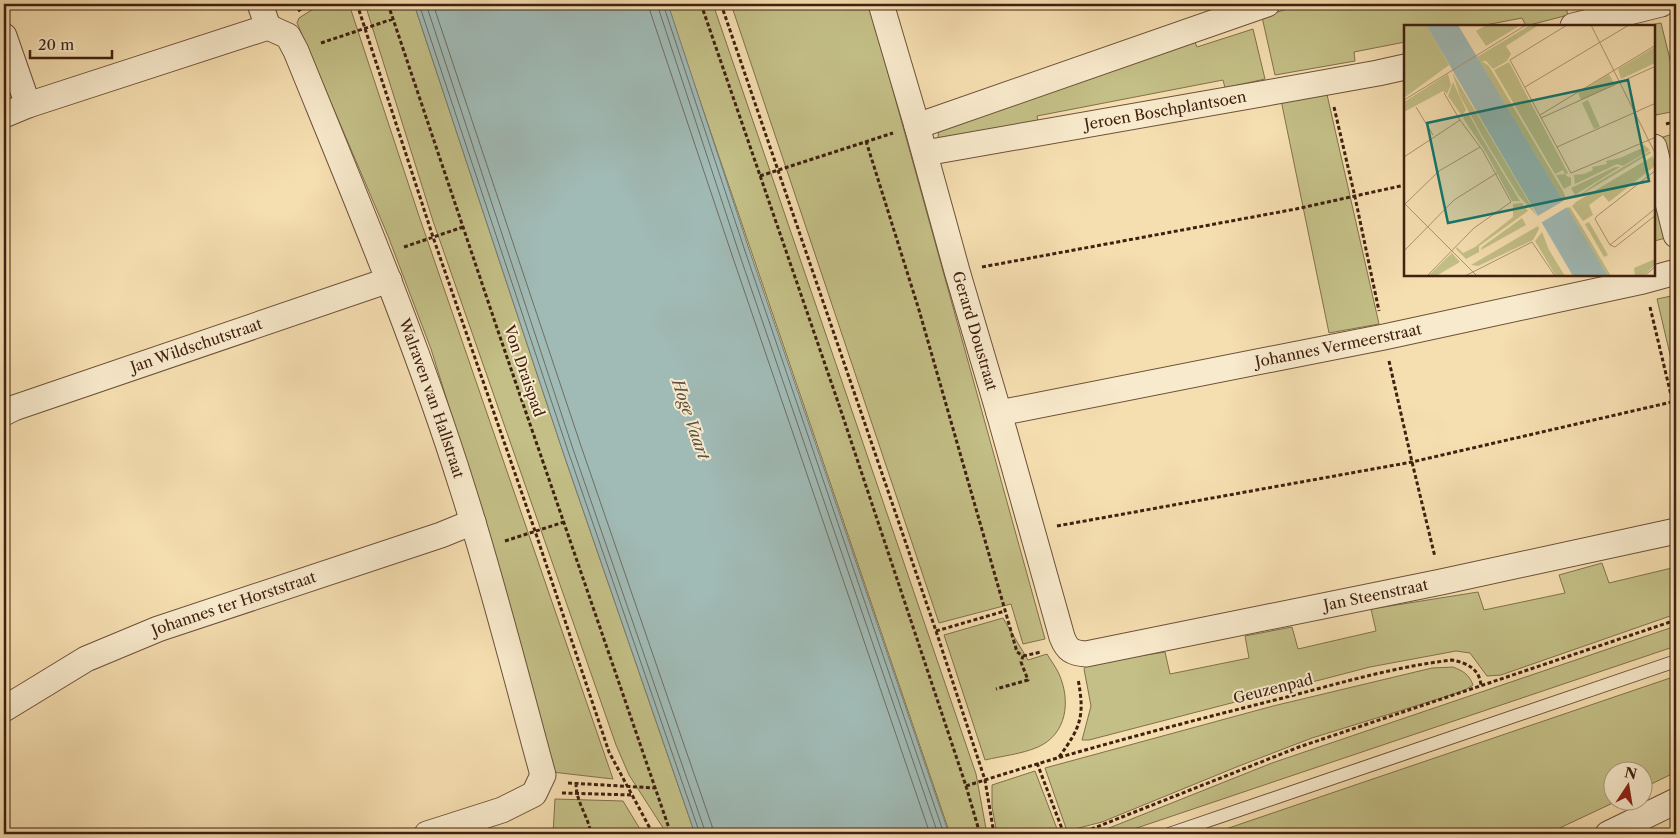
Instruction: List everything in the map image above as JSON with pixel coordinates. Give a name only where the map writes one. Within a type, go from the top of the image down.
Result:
[{"type":"street","points":[[4,115],[268,27],[260,4]]},
{"type":"street","name":"Gerard Doustraat","points":[[881,4],[1065,646],[1076,654]]},
{"type":"street","points":[[917,126],[1267,4]]},
{"type":"street","points":[[1578,25],[1661,4]]},
{"type":"street","name":"Walraven van Hallstraat","points":[[268,27],[288,36],[296,51],[389,280],[463,488],[543,775],[534,794]]},
{"type":"street","points":[[4,36],[28,106]]},
{"type":"street","name":"Jeroen Boschplantsoen","points":[[925,153],[1378,73],[1404,66]]},
{"type":"street","points":[[1655,151],[1676,235]]},
{"type":"street","name":"Johannes Vermeerstraat","points":[[999,413],[1365,341],[1643,281],[1676,272]]},
{"type":"street","name":"Jan Wildschutstraat","points":[[4,413],[389,280]]},
{"type":"street","name":"Johannes ter Horststraat","points":[[4,709],[86,659],[158,629],[441,535],[473,522]]},
{"type":"street","name":"Jan Steenstraat","points":[[1076,654],[1086,654],[1422,586],[1676,530]]},
{"type":"street","points":[[427,834],[502,810],[534,794]]},
{"type":"street","points":[[1608,834],[1676,801]]},
{"type":"lane","points":[[1169,834],[1676,661]]},
{"type":"path","points":[[356,4],[433,237],[609,752],[653,834]]},
{"type":"path","name":"Von Draispad","points":[[388,4],[671,834]]},
{"type":"path","points":[[701,4],[839,405],[966,786],[980,834]]},
{"type":"path","points":[[722,4],[985,780],[994,834]]},
{"type":"path","points":[[296,51],[393,19]]},
{"type":"path","points":[[760,176],[917,126]]},
{"type":"path","points":[[866,141],[919,310],[1017,652],[1023,656],[1042,651]]},
{"type":"path","points":[[957,271],[1296,209],[1404,185]]},
{"type":"path","points":[[379,255],[463,227]]},
{"type":"path","points":[[1643,281],[1674,401],[1676,416]]},
{"type":"path","points":[[1032,531],[1412,462],[1674,401]]},
{"type":"path","points":[[481,549],[564,522]]},
{"type":"path","points":[[936,631],[1006,611]]},
{"type":"path","points":[[1079,834],[1274,756],[1676,620]]},
{"type":"path","points":[[1058,757],[1075,734],[1081,717],[1082,699],[1075,664],[1076,654]]},
{"type":"path","points":[[996,689],[1028,680],[1021,662],[1023,656]]},
{"type":"path","name":"Geuzenpad","points":[[966,786],[1037,763],[1177,724],[1408,666],[1452,660],[1460,661],[1472,667],[1480,678],[1481,686]]},
{"type":"path","points":[[1037,763],[1064,834]]},
{"type":"path","points":[[566,782],[655,788]]},
{"type":"path","points":[[576,783],[577,800],[589,825],[591,834]]},
{"type":"path","points":[[534,794],[633,795]]},
{"type":"shaded area","points":[[321,4],[349,4],[419,216],[613,779],[552,772],[491,541],[431,349],[388,236],[297,23],[299,18]]},
{"type":"shaded area","points":[[365,4],[414,4],[563,452],[695,834],[667,834],[629,775],[616,745],[433,221]]},
{"type":"shaded area","points":[[667,4],[713,4],[976,774],[987,834],[950,834]]},
{"type":"shaded area","points":[[731,4],[869,4],[1045,639],[1023,644],[1011,604],[939,623]]},
{"type":"shaded area","points":[[1303,4],[1565,4],[1568,15],[1530,25],[1526,25],[1522,18],[1485,25],[1404,25],[1404,42],[1354,52],[1355,61],[1275,75],[1262,17]]},
{"type":"shaded area","points":[[1661,23],[1676,84],[1676,111],[1656,115],[1655,25],[1650,25]]},
{"type":"shaded area","points":[[1253,29],[1265,79],[1225,88],[1223,80],[1037,116],[1039,124],[941,140],[938,137],[939,130],[1194,40],[1197,47]]},
{"type":"shaded area","points":[[1326,90],[1379,324],[1329,333],[1281,100]]},
{"type":"shaded area","points":[[1676,133],[1676,188],[1663,137]]},
{"type":"shaded area","points":[[1655,189],[1666,238],[1655,241]]},
{"type":"shaded area","points":[[1676,295],[1676,380],[1657,299]]},
{"type":"shaded area","points":[[1602,563],[1609,583],[1676,567],[1676,614],[1501,675],[1487,676],[1470,653],[1456,651],[1370,667],[1089,740],[1082,740],[1091,706],[1084,669],[1088,664],[1165,652],[1170,674],[1249,658],[1245,636],[1292,627],[1298,649],[1376,631],[1371,609],[1478,592],[1484,610],[1565,593],[1559,575]]},
{"type":"shaded area","points":[[1003,618],[1028,660],[1047,654],[1058,671],[1065,695],[1064,716],[1055,734],[1038,747],[985,760],[944,635]]},
{"type":"shaded area","points":[[1676,626],[1676,646],[1119,834],[1094,834],[1272,763]]},
{"type":"shaded area","points":[[1453,667],[1465,673],[1473,685],[1451,695],[1312,738],[1102,822],[1067,831],[1045,768],[1273,706],[1432,668]]},
{"type":"shaded area","points":[[1676,676],[1676,772],[1652,784],[1652,760],[1602,760],[1602,808],[1547,834],[1211,834]]},
{"type":"shaded area","points":[[1035,771],[1059,834],[997,834],[992,807],[992,785]]},
{"type":"shaded area","points":[[555,799],[623,801],[643,834],[553,834]]},
{"type":"water","name":"Hoge Vaart","points":[[414,4],[668,4],[749,249],[949,834],[695,834],[563,452]]}]
